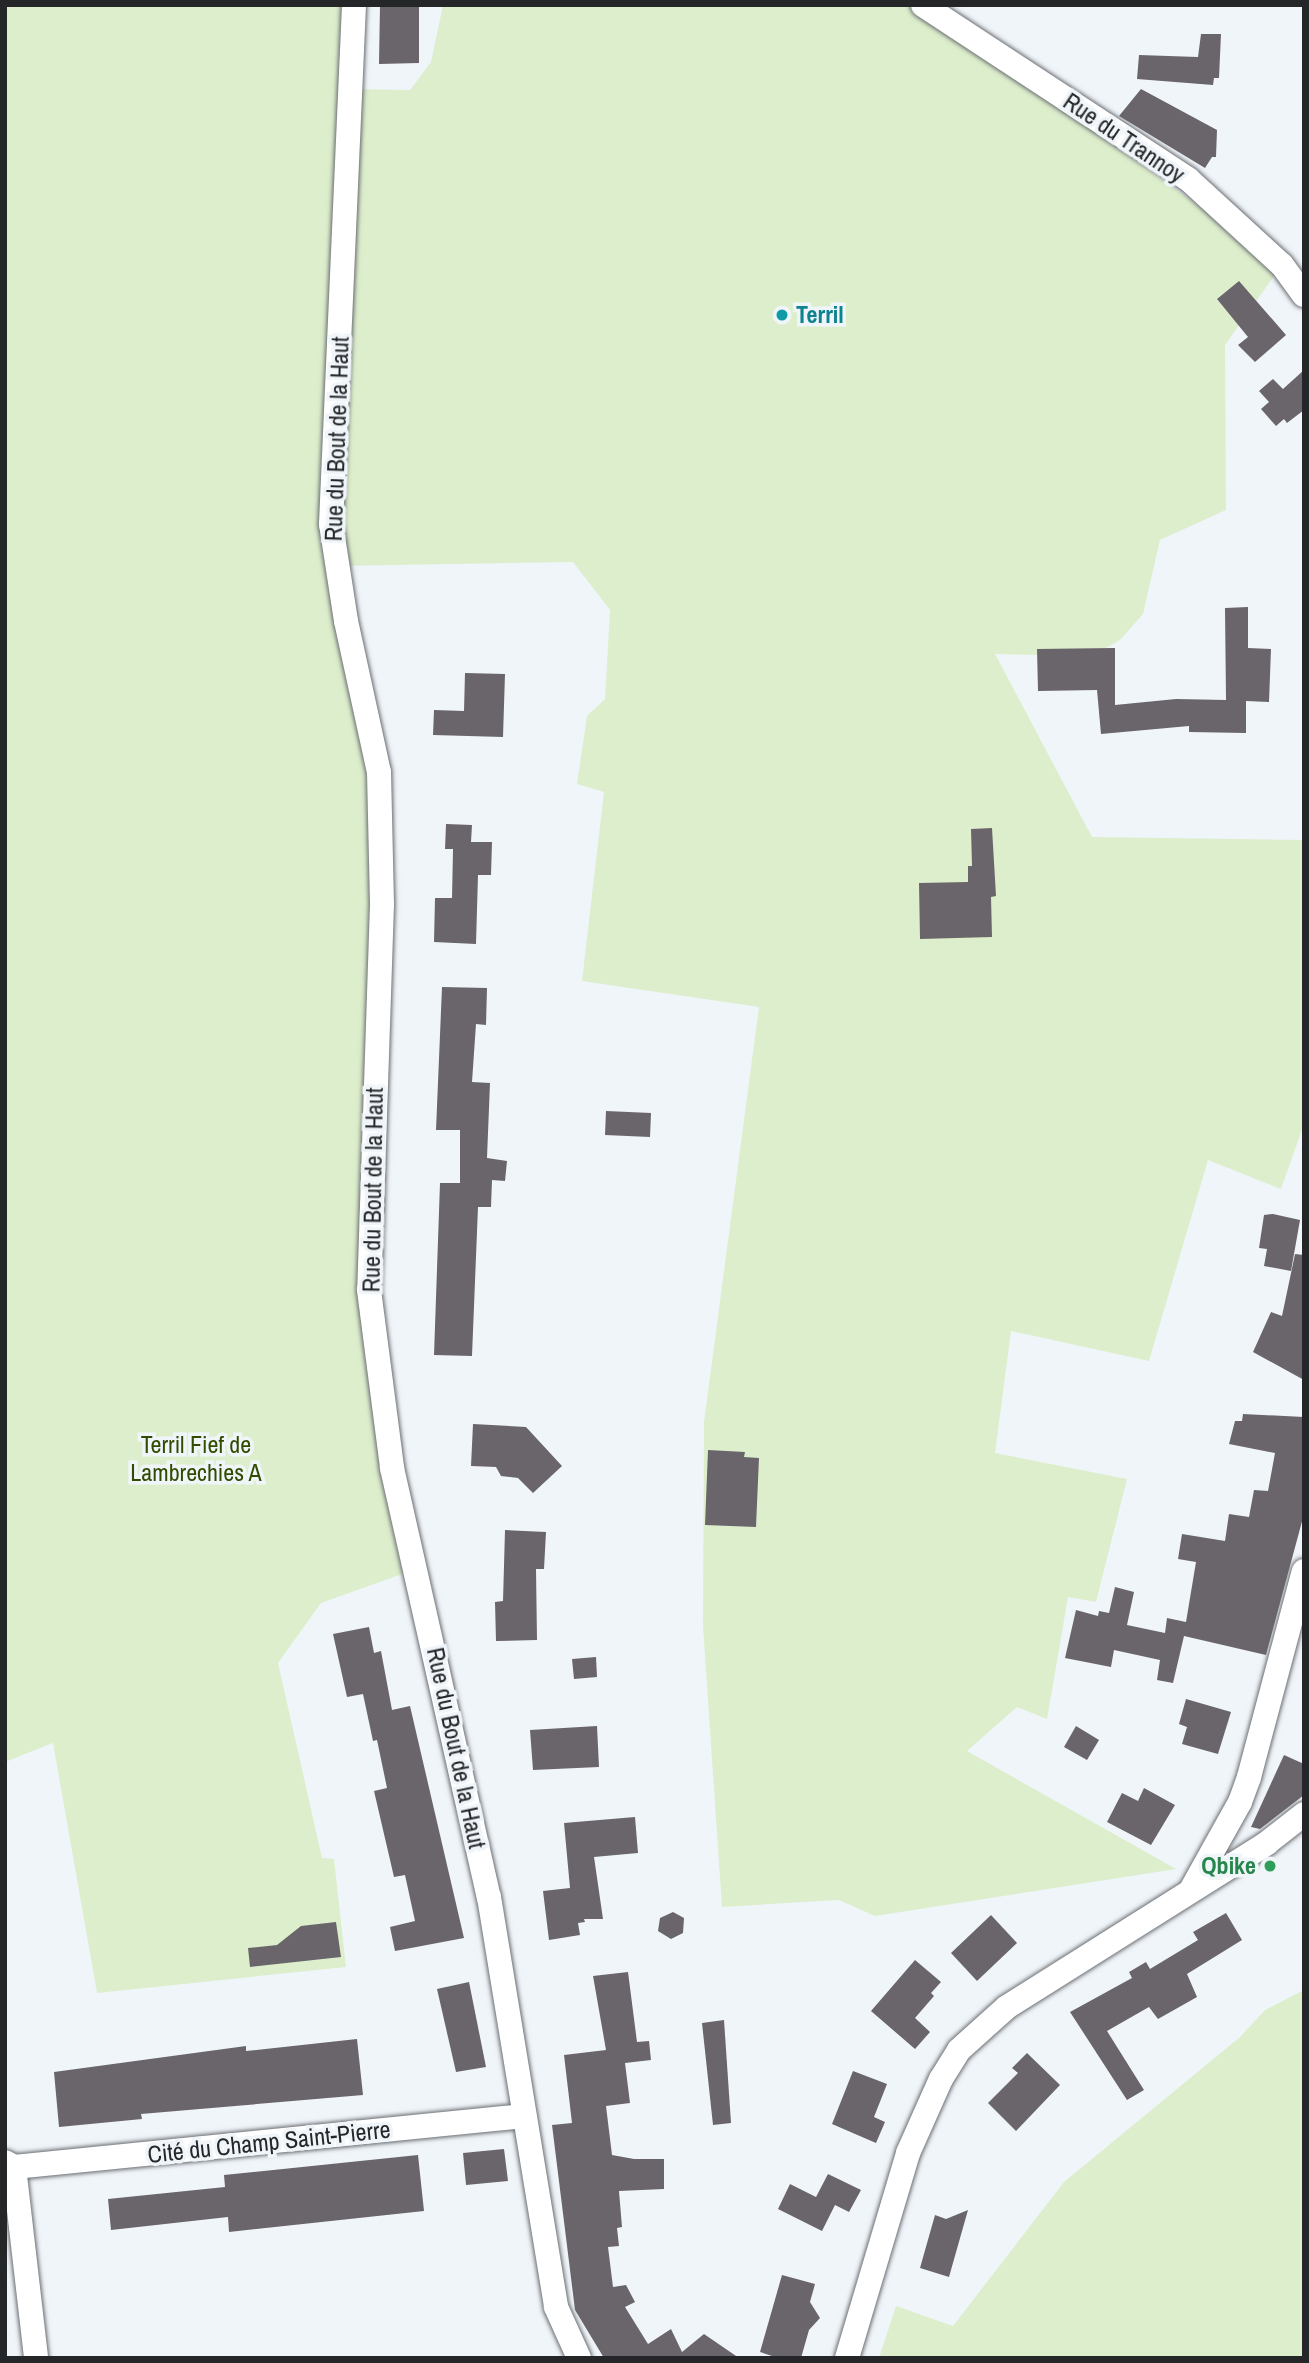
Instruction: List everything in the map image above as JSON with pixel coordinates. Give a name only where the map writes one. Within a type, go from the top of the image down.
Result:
[{"type":"street","name":"Rue du Bout de la Haut","points":[[354,5],[331,524],[346,621],[379,772],[382,904],[369,1290],[392,1468],[489,1897],[556,2306],[579,2358]]},
{"type":"street","name":"Rue du Trannoy","points":[[923,5],[1188,179],[1282,265],[1304,295]]},
{"type":"street","points":[[1191,1889],[1240,1801],[1249,1777],[1304,1571]]},
{"type":"street","points":[[847,2358],[908,2153],[940,2079],[959,2050],[1007,2007],[1266,1843],[1304,1814]]},
{"type":"street","name":"Cité du Champ Saint-Pierre","points":[[36,2358],[10,2164],[524,2116]]},
{"type":"green space","name":"Terril Fief de Lambrechies A","points":[[5,5],[353,5],[352,89],[410,90],[431,62],[443,5],[916,5],[1282,265],[1225,345],[1226,510],[1160,540],[1143,614],[1120,640],[1092,656],[995,654],[1092,837],[1304,840],[1304,1124],[1281,1189],[1208,1160],[1149,1361],[1011,1331],[995,1453],[1127,1479],[1096,1602],[1068,1597],[1047,1719],[1017,1707],[967,1751],[1176,1869],[875,1916],[839,1900],[722,1907],[703,1626],[704,1422],[759,1007],[582,981],[604,792],[577,784],[587,716],[605,699],[610,610],[573,562],[336,566],[379,772],[369,1290],[416,1569],[321,1603],[278,1663],[322,1858],[334,1859],[346,1967],[97,1993],[53,1743],[5,1762]]},
{"type":"green space","points":[[1304,1990],[1304,2358],[879,2358],[896,2306],[953,2326],[1064,2182],[1240,2037],[1265,2010]]},
{"type":"building","points":[[380,5],[419,5],[419,63],[379,64]]},
{"type":"building","points":[[1201,34],[1221,34],[1219,78],[1214,78],[1213,85],[1137,79],[1139,55],[1198,57]]},
{"type":"building","points":[[1141,89],[1217,130],[1216,157],[1212,157],[1205,168],[1119,116]]},
{"type":"building","points":[[1239,281],[1286,335],[1255,362],[1238,345],[1248,337],[1217,299]]},
{"type":"building","points":[[1304,370],[1304,410],[1287,423],[1284,419],[1276,426],[1261,409],[1269,402],[1259,391],[1273,379],[1283,389]]},
{"type":"building","points":[[1248,607],[1248,648],[1271,649],[1269,702],[1246,701],[1246,733],[1189,732],[1189,726],[1101,734],[1097,690],[1038,691],[1037,649],[1115,648],[1115,705],[1176,699],[1226,700],[1225,608]]},
{"type":"building","points":[[465,673],[505,674],[503,737],[433,735],[434,710],[464,711]]},
{"type":"building","points":[[446,824],[472,825],[471,842],[492,842],[491,875],[478,875],[476,944],[434,942],[435,898],[452,898],[453,849],[445,849]]},
{"type":"building","points":[[992,828],[996,896],[991,897],[992,937],[920,939],[919,883],[968,882],[968,866],[972,866],[971,829]]},
{"type":"building","points":[[442,987],[487,988],[486,1025],[476,1024],[472,1082],[490,1083],[487,1158],[507,1161],[505,1181],[492,1180],[491,1207],[478,1207],[472,1356],[434,1355],[440,1183],[460,1183],[460,1130],[436,1130]]},
{"type":"building","points":[[606,1111],[651,1113],[650,1137],[605,1135]]},
{"type":"building","points":[[1273,1214],[1300,1220],[1291,1271],[1264,1266],[1267,1249],[1259,1248],[1264,1215]]},
{"type":"building","points":[[1295,1254],[1304,1255],[1304,1380],[1253,1352],[1271,1312],[1282,1316]]},
{"type":"building","points":[[1243,1414],[1304,1417],[1304,1514],[1266,1655],[1184,1636],[1173,1683],[1157,1680],[1160,1660],[1114,1650],[1111,1667],[1065,1658],[1076,1610],[1098,1616],[1099,1611],[1109,1613],[1115,1587],[1134,1592],[1127,1625],[1165,1633],[1167,1618],[1186,1622],[1196,1562],[1178,1559],[1182,1534],[1225,1541],[1229,1514],[1249,1517],[1254,1490],[1268,1491],[1275,1453],[1229,1444],[1235,1421],[1242,1421]]},
{"type":"building","points":[[473,1424],[526,1427],[562,1466],[533,1493],[518,1478],[501,1476],[496,1467],[471,1466]]},
{"type":"building","points":[[708,1450],[745,1452],[744,1457],[759,1458],[756,1527],[705,1525]]},
{"type":"building","points":[[505,1530],[546,1532],[544,1569],[536,1569],[537,1640],[496,1641],[495,1602],[503,1601]]},
{"type":"building","points":[[369,1627],[374,1653],[381,1651],[392,1710],[410,1706],[464,1938],[395,1951],[390,1927],[415,1921],[405,1875],[394,1877],[374,1791],[387,1788],[377,1740],[373,1741],[363,1694],[347,1697],[333,1634]]},
{"type":"building","points":[[596,1657],[597,1677],[574,1679],[572,1659]]},
{"type":"building","points":[[1186,1699],[1231,1712],[1218,1754],[1182,1744],[1187,1727],[1179,1724]]},
{"type":"building","points":[[597,1726],[599,1767],[533,1770],[530,1730]]},
{"type":"building","points":[[1076,1726],[1099,1740],[1087,1760],[1064,1747]]},
{"type":"building","points":[[1284,1755],[1304,1764],[1304,1795],[1260,1829],[1251,1827]]},
{"type":"building","points":[[1144,1788],[1175,1805],[1151,1845],[1107,1822],[1122,1793],[1138,1801]]},
{"type":"building","points":[[635,1817],[638,1853],[594,1857],[603,1919],[584,1919],[585,1922],[578,1923],[580,1935],[549,1940],[543,1891],[570,1888],[564,1823]]},
{"type":"building","points":[[673,1912],[684,1918],[683,1933],[671,1939],[658,1931],[660,1918]]},
{"type":"building","points":[[1226,1913],[1242,1940],[1187,1974],[1197,1997],[1158,2019],[1149,2007],[1107,2031],[1144,2090],[1127,2100],[1070,2012],[1132,1978],[1129,1972],[1146,1962],[1150,1969],[1198,1940],[1193,1932]]},
{"type":"building","points":[[991,1915],[1017,1943],[977,1981],[951,1953]]},
{"type":"building","points":[[336,1922],[341,1957],[250,1967],[248,1948],[277,1945],[301,1926]]},
{"type":"building","points":[[915,1960],[941,1982],[931,1993],[934,1996],[915,2018],[930,2032],[915,2049],[871,2011]]},
{"type":"building","points":[[628,1972],[637,2042],[649,2041],[651,2060],[625,2063],[630,2103],[606,2106],[612,2155],[634,2159],[664,2159],[664,2189],[619,2191],[622,2227],[617,2228],[619,2246],[608,2247],[613,2287],[626,2285],[635,2302],[625,2307],[648,2344],[671,2329],[682,2352],[704,2334],[739,2358],[604,2358],[575,2310],[552,2125],[572,2123],[564,2055],[606,2050],[593,1976]]},
{"type":"building","points":[[469,1982],[486,2067],[456,2072],[437,1989]]},
{"type":"building","points":[[724,2020],[731,2123],[713,2125],[702,2023]]},
{"type":"building","points":[[357,2039],[363,2095],[141,2114],[142,2119],[59,2127],[54,2072],[246,2046],[246,2051]]},
{"type":"building","points":[[1027,2053],[1060,2085],[1016,2131],[988,2103],[1018,2073],[1012,2068]]},
{"type":"building","points":[[853,2071],[887,2084],[874,2117],[885,2122],[876,2143],[832,2124]]},
{"type":"building","points":[[504,2149],[508,2181],[466,2185],[463,2153]]},
{"type":"building","points":[[418,2155],[424,2211],[229,2232],[228,2217],[111,2230],[108,2199],[225,2187],[224,2175]]},
{"type":"building","points":[[828,2174],[861,2190],[849,2212],[835,2205],[822,2231],[778,2209],[790,2184],[816,2197]]},
{"type":"building","points":[[968,2210],[949,2277],[920,2268],[935,2215],[946,2219]]},
{"type":"building","points":[[782,2275],[815,2284],[810,2302],[820,2318],[809,2330],[801,2358],[778,2358],[760,2352]]},
{"type":"place","name":"Terril","points":[[782,315]]},
{"type":"place","name":"Qbike","points":[[1270,1866]]}]
